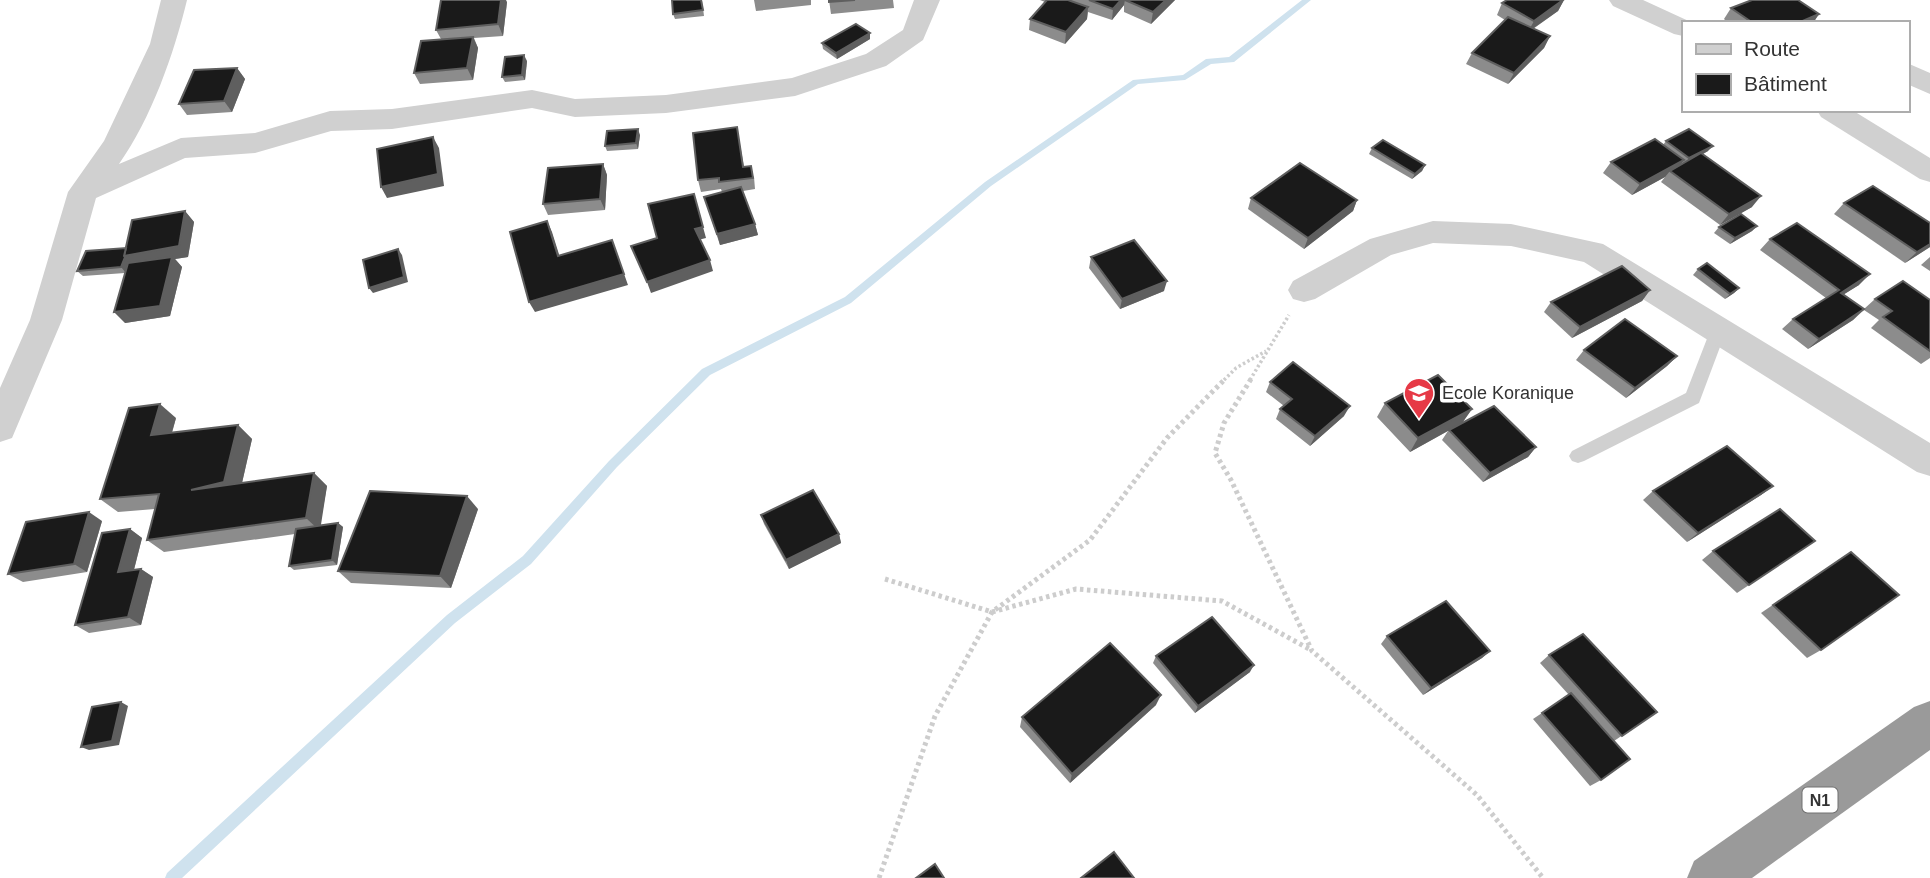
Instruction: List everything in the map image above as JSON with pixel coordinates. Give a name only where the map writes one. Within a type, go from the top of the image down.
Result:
[{"type":"highway","name":"N1","points":[[1711,878],[1930,723]]},
{"type":"street","points":[[0,428],[46,320],[83,192],[117,145],[163,44],[174,0]]},
{"type":"street","points":[[83,192],[181,148],[255,143],[330,121],[391,120],[532,99],[575,107],[666,104],[795,87],[876,60],[914,34],[927,0]]},
{"type":"street","points":[[1622,0],[1674,24],[1690,0]]},
{"type":"street","points":[[1909,73],[1930,85]]},
{"type":"street","points":[[1833,112],[1930,172]]},
{"type":"street","points":[[1304,290],[1381,247],[1433,232],[1511,235],[1591,252],[1930,461]]},
{"type":"lane","points":[[1578,456],[1693,398],[1718,331]]},
{"type":"path","points":[[1304,290],[1224,422],[1215,453],[1231,480],[1312,651]]},
{"type":"path","points":[[879,878],[935,716],[992,612],[1090,540],[1167,438],[1236,368],[1267,351]]},
{"type":"path","points":[[885,579],[992,612],[1076,589],[1222,601],[1312,651],[1478,795],[1543,878]]},
{"type":"building","points":[[441,0],[501,0],[498,24],[436,30]]},
{"type":"building","points":[[672,0],[701,0],[703,10],[673,14]]},
{"type":"building","points":[[1047,0],[1068,0],[1088,7],[1066,32],[1030,19]]},
{"type":"building","points":[[1089,0],[1121,0],[1113,9]]},
{"type":"building","points":[[1125,0],[1166,0],[1153,12]]},
{"type":"building","points":[[1507,0],[1563,0],[1534,21],[1502,3]]},
{"type":"building","points":[[1752,0],[1798,0],[1819,14],[1803,21],[1750,21],[1731,8]]},
{"type":"building","points":[[1508,17],[1550,36],[1514,73],[1472,53]]},
{"type":"building","points":[[856,24],[870,33],[836,53],[822,43]]},
{"type":"building","points":[[473,37],[467,68],[414,73],[421,41]]},
{"type":"building","points":[[524,55],[522,75],[502,77],[505,57]]},
{"type":"building","points":[[237,68],[224,101],[179,104],[194,70]]},
{"type":"building","points":[[737,127],[743,167],[751,166],[753,178],[719,182],[719,178],[698,180],[693,133]]},
{"type":"building","points":[[638,129],[636,143],[605,146],[607,131]]},
{"type":"building","points":[[1689,129],[1713,146],[1689,158],[1666,141]]},
{"type":"building","points":[[433,137],[438,174],[381,187],[377,149]]},
{"type":"building","points":[[1655,139],[1684,160],[1640,184],[1611,162]]},
{"type":"building","points":[[1383,140],[1425,165],[1415,174],[1372,148]]},
{"type":"building","points":[[1701,153],[1761,196],[1729,214],[1670,171]]},
{"type":"building","points":[[1300,163],[1357,200],[1308,238],[1251,198]]},
{"type":"building","points":[[603,164],[600,199],[543,204],[548,168]]},
{"type":"building","points":[[1873,186],[1930,223],[1930,244],[1917,252],[1844,203]]},
{"type":"building","points":[[741,187],[755,224],[717,234],[704,197]]},
{"type":"building","points":[[694,194],[703,227],[695,229],[710,260],[647,282],[631,246],[657,238],[648,204]]},
{"type":"building","points":[[185,211],[179,246],[124,256],[132,220]]},
{"type":"building","points":[[1741,214],[1757,226],[1735,238],[1719,227]]},
{"type":"building","points":[[547,221],[558,256],[612,240],[624,274],[529,302],[510,232]]},
{"type":"building","points":[[1797,223],[1870,274],[1841,293],[1864,309],[1819,339],[1793,319],[1839,290],[1770,239]]},
{"type":"building","points":[[1134,240],[1167,281],[1122,299],[1091,257]]},
{"type":"building","points":[[126,248],[121,267],[77,271],[86,251]]},
{"type":"building","points":[[398,249],[404,277],[369,288],[363,260]]},
{"type":"building","points":[[172,257],[160,306],[114,312],[128,263]]},
{"type":"building","points":[[1707,263],[1739,288],[1730,294],[1698,269]]},
{"type":"building","points":[[1622,266],[1650,290],[1580,327],[1551,302]]},
{"type":"building","points":[[1903,281],[1930,300],[1930,351],[1883,317],[1892,311],[1875,299]]},
{"type":"building","points":[[1625,319],[1677,356],[1635,388],[1584,350]]},
{"type":"building","points":[[1293,362],[1350,406],[1315,436],[1280,409],[1292,399],[1270,382]]},
{"type":"building","points":[[1438,375],[1472,409],[1418,438],[1385,403]]},
{"type":"building","points":[[160,404],[151,435],[238,425],[224,482],[191,490],[314,473],[306,518],[147,540],[159,494],[100,499],[129,408]]},
{"type":"building","points":[[1494,406],[1536,447],[1490,473],[1449,430]]},
{"type":"building","points":[[1727,446],[1773,486],[1698,533],[1653,491]]},
{"type":"building","points":[[813,490],[839,534],[786,560],[761,515]]},
{"type":"building","points":[[370,491],[467,496],[440,576],[338,571]]},
{"type":"building","points":[[1780,509],[1815,541],[1749,585],[1713,551]]},
{"type":"building","points":[[89,512],[74,564],[8,574],[26,522]]},
{"type":"building","points":[[338,523],[332,560],[289,566],[296,529]]},
{"type":"building","points":[[130,529],[118,572],[141,569],[128,617],[75,625],[102,533]]},
{"type":"building","points":[[1851,552],[1899,595],[1821,650],[1773,605]]},
{"type":"building","points":[[1446,601],[1490,651],[1431,688],[1387,636]]},
{"type":"building","points":[[1212,617],[1254,665],[1198,706],[1156,656]]},
{"type":"building","points":[[1583,634],[1657,712],[1622,736],[1549,655]]},
{"type":"building","points":[[1110,643],[1161,695],[1072,774],[1022,717]]},
{"type":"building","points":[[1571,693],[1630,759],[1601,780],[1542,713]]},
{"type":"building","points":[[121,702],[112,741],[81,747],[92,707]]},
{"type":"building","points":[[1114,852],[1134,878],[1081,878]]},
{"type":"building","points":[[935,864],[944,878],[916,878]]},
{"type":"waterway","points":[[172,878],[451,619],[527,560],[613,464],[706,372],[848,300],[988,184],[1136,82],[1185,77],[1209,61],[1231,60],[1307,0]]},
{"type":"place","name":"Ecole Koranique","points":[[1419,420]]}]
